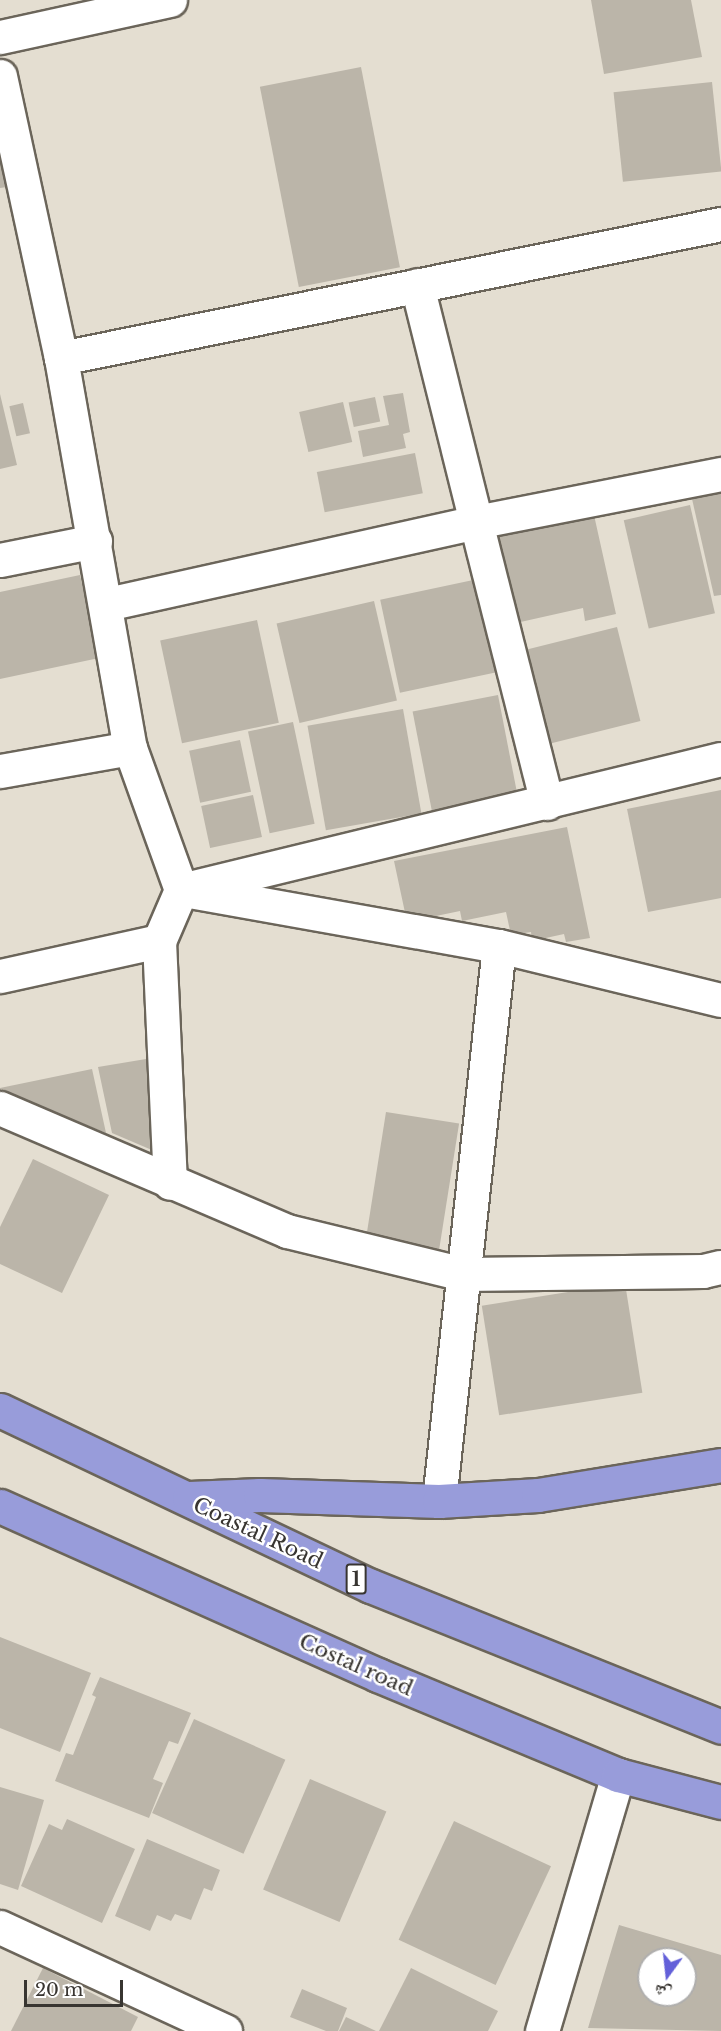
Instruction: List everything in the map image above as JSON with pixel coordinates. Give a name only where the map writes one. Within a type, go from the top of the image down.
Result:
[{"type":"highway","name":"Coastal Road","points":[[0,1410],[371,1586],[721,1727]]},
{"type":"highway","points":[[184,1498],[260,1494],[439,1501],[538,1495],[721,1465]]},
{"type":"highway","name":"Costal road","points":[[0,1506],[378,1675],[618,1775],[721,1802]]},
{"type":"street","points":[[0,37],[170,0]]},
{"type":"street","points":[[0,76],[61,358],[107,604],[130,748],[181,890],[159,942],[170,1183]]},
{"type":"street","points":[[61,358],[721,224]]},
{"type":"street","points":[[417,285],[547,803]]},
{"type":"street","points":[[107,604],[476,522],[721,474]]},
{"type":"street","points":[[0,560],[95,541]]},
{"type":"street","points":[[0,771],[130,748]]},
{"type":"street","points":[[181,890],[721,759]]},
{"type":"street","points":[[181,890],[499,946],[721,1000]]},
{"type":"street","points":[[0,976],[159,942]]},
{"type":"street","points":[[439,1501],[499,946]]},
{"type":"street","points":[[0,1108],[287,1232],[464,1274],[703,1271],[721,1267]]},
{"type":"street","points":[[542,2031],[618,1775]]},
{"type":"street","points":[[0,1927],[225,2031]]},
{"type":"building","points":[[591,0],[691,0],[702,57],[604,74]]},
{"type":"building","points":[[361,67],[400,267],[299,287],[260,87]]},
{"type":"building","points":[[712,82],[721,172],[623,182],[614,92]]},
{"type":"building","points":[[0,163],[7,187],[0,188]]},
{"type":"building","points":[[403,393],[410,432],[403,434],[406,448],[363,457],[358,431],[389,425],[383,396]]},
{"type":"building","points":[[0,394],[17,465],[0,469]]},
{"type":"building","points":[[375,397],[380,421],[354,427],[349,403]]},
{"type":"building","points":[[343,402],[352,442],[308,452],[299,412]]},
{"type":"building","points":[[23,403],[30,433],[16,436],[9,406]]},
{"type":"building","points":[[415,453],[423,493],[325,512],[317,472]]},
{"type":"building","points":[[721,483],[721,595],[714,596],[690,490]]},
{"type":"building","points":[[690,505],[715,613],[649,628],[624,520]]},
{"type":"building","points":[[594,515],[616,614],[585,621],[583,608],[516,623],[497,535]]},
{"type":"building","points":[[80,575],[99,658],[0,679],[0,592]]},
{"type":"building","points":[[478,579],[498,672],[400,693],[380,600]]},
{"type":"building","points":[[374,601],[397,700],[300,723],[277,623]]},
{"type":"building","points":[[257,620],[279,723],[182,743],[160,641]]},
{"type":"building","points":[[617,627],[640,721],[545,745],[522,651]]},
{"type":"building","points":[[498,695],[518,796],[432,813],[413,712]]},
{"type":"building","points":[[403,709],[421,813],[326,830],[307,726]]},
{"type":"building","points":[[293,722],[315,824],[270,833],[248,732]]},
{"type":"building","points":[[240,740],[251,792],[200,803],[189,751]]},
{"type":"building","points":[[721,790],[721,898],[648,912],[627,809]]},
{"type":"building","points":[[253,795],[262,837],[210,848],[201,806]]},
{"type":"building","points":[[567,827],[590,938],[566,942],[564,934],[532,941],[531,932],[511,935],[506,912],[462,921],[460,911],[407,922],[394,861]]},
{"type":"building","points":[[146,1059],[166,1156],[112,1133],[98,1067]]},
{"type":"building","points":[[92,1069],[106,1133],[0,1090],[0,1088]]},
{"type":"building","points":[[386,1112],[459,1124],[439,1250],[366,1238]]},
{"type":"building","points":[[33,1159],[109,1195],[62,1293],[0,1264],[0,1227]]},
{"type":"building","points":[[625,1283],[642,1393],[499,1415],[482,1306]]},
{"type":"building","points":[[0,1637],[91,1673],[60,1752],[0,1728]]},
{"type":"building","points":[[100,1677],[191,1713],[178,1744],[169,1741],[153,1779],[163,1783],[149,1818],[55,1781],[66,1753],[73,1755],[96,1697],[92,1695]]},
{"type":"building","points":[[194,1719],[285,1760],[243,1854],[152,1813]]},
{"type":"building","points":[[310,1779],[386,1811],[340,1922],[263,1889]]},
{"type":"building","points":[[0,1787],[44,1800],[18,1890],[0,1884]]},
{"type":"building","points":[[67,1819],[135,1849],[102,1923],[21,1886],[49,1824],[62,1830]]},
{"type":"building","points":[[454,1821],[551,1866],[496,1985],[399,1940]]},
{"type":"building","points":[[147,1839],[220,1870],[212,1891],[204,1888],[191,1920],[175,1914],[171,1921],[157,1915],[150,1931],[115,1916]]},
{"type":"building","points":[[619,1925],[694,1947],[637,1947],[637,2007],[697,2007],[697,1948],[721,1955],[721,2031],[588,2028]]},
{"type":"building","points":[[43,1968],[138,2017],[131,2031],[11,2031]]},
{"type":"building","points":[[411,1968],[498,2011],[488,2031],[379,2031]]},
{"type":"building","points":[[302,1989],[347,2008],[338,2031],[326,2031],[290,2017]]},
{"type":"building","points":[[346,2017],[376,2031],[339,2031]]}]
